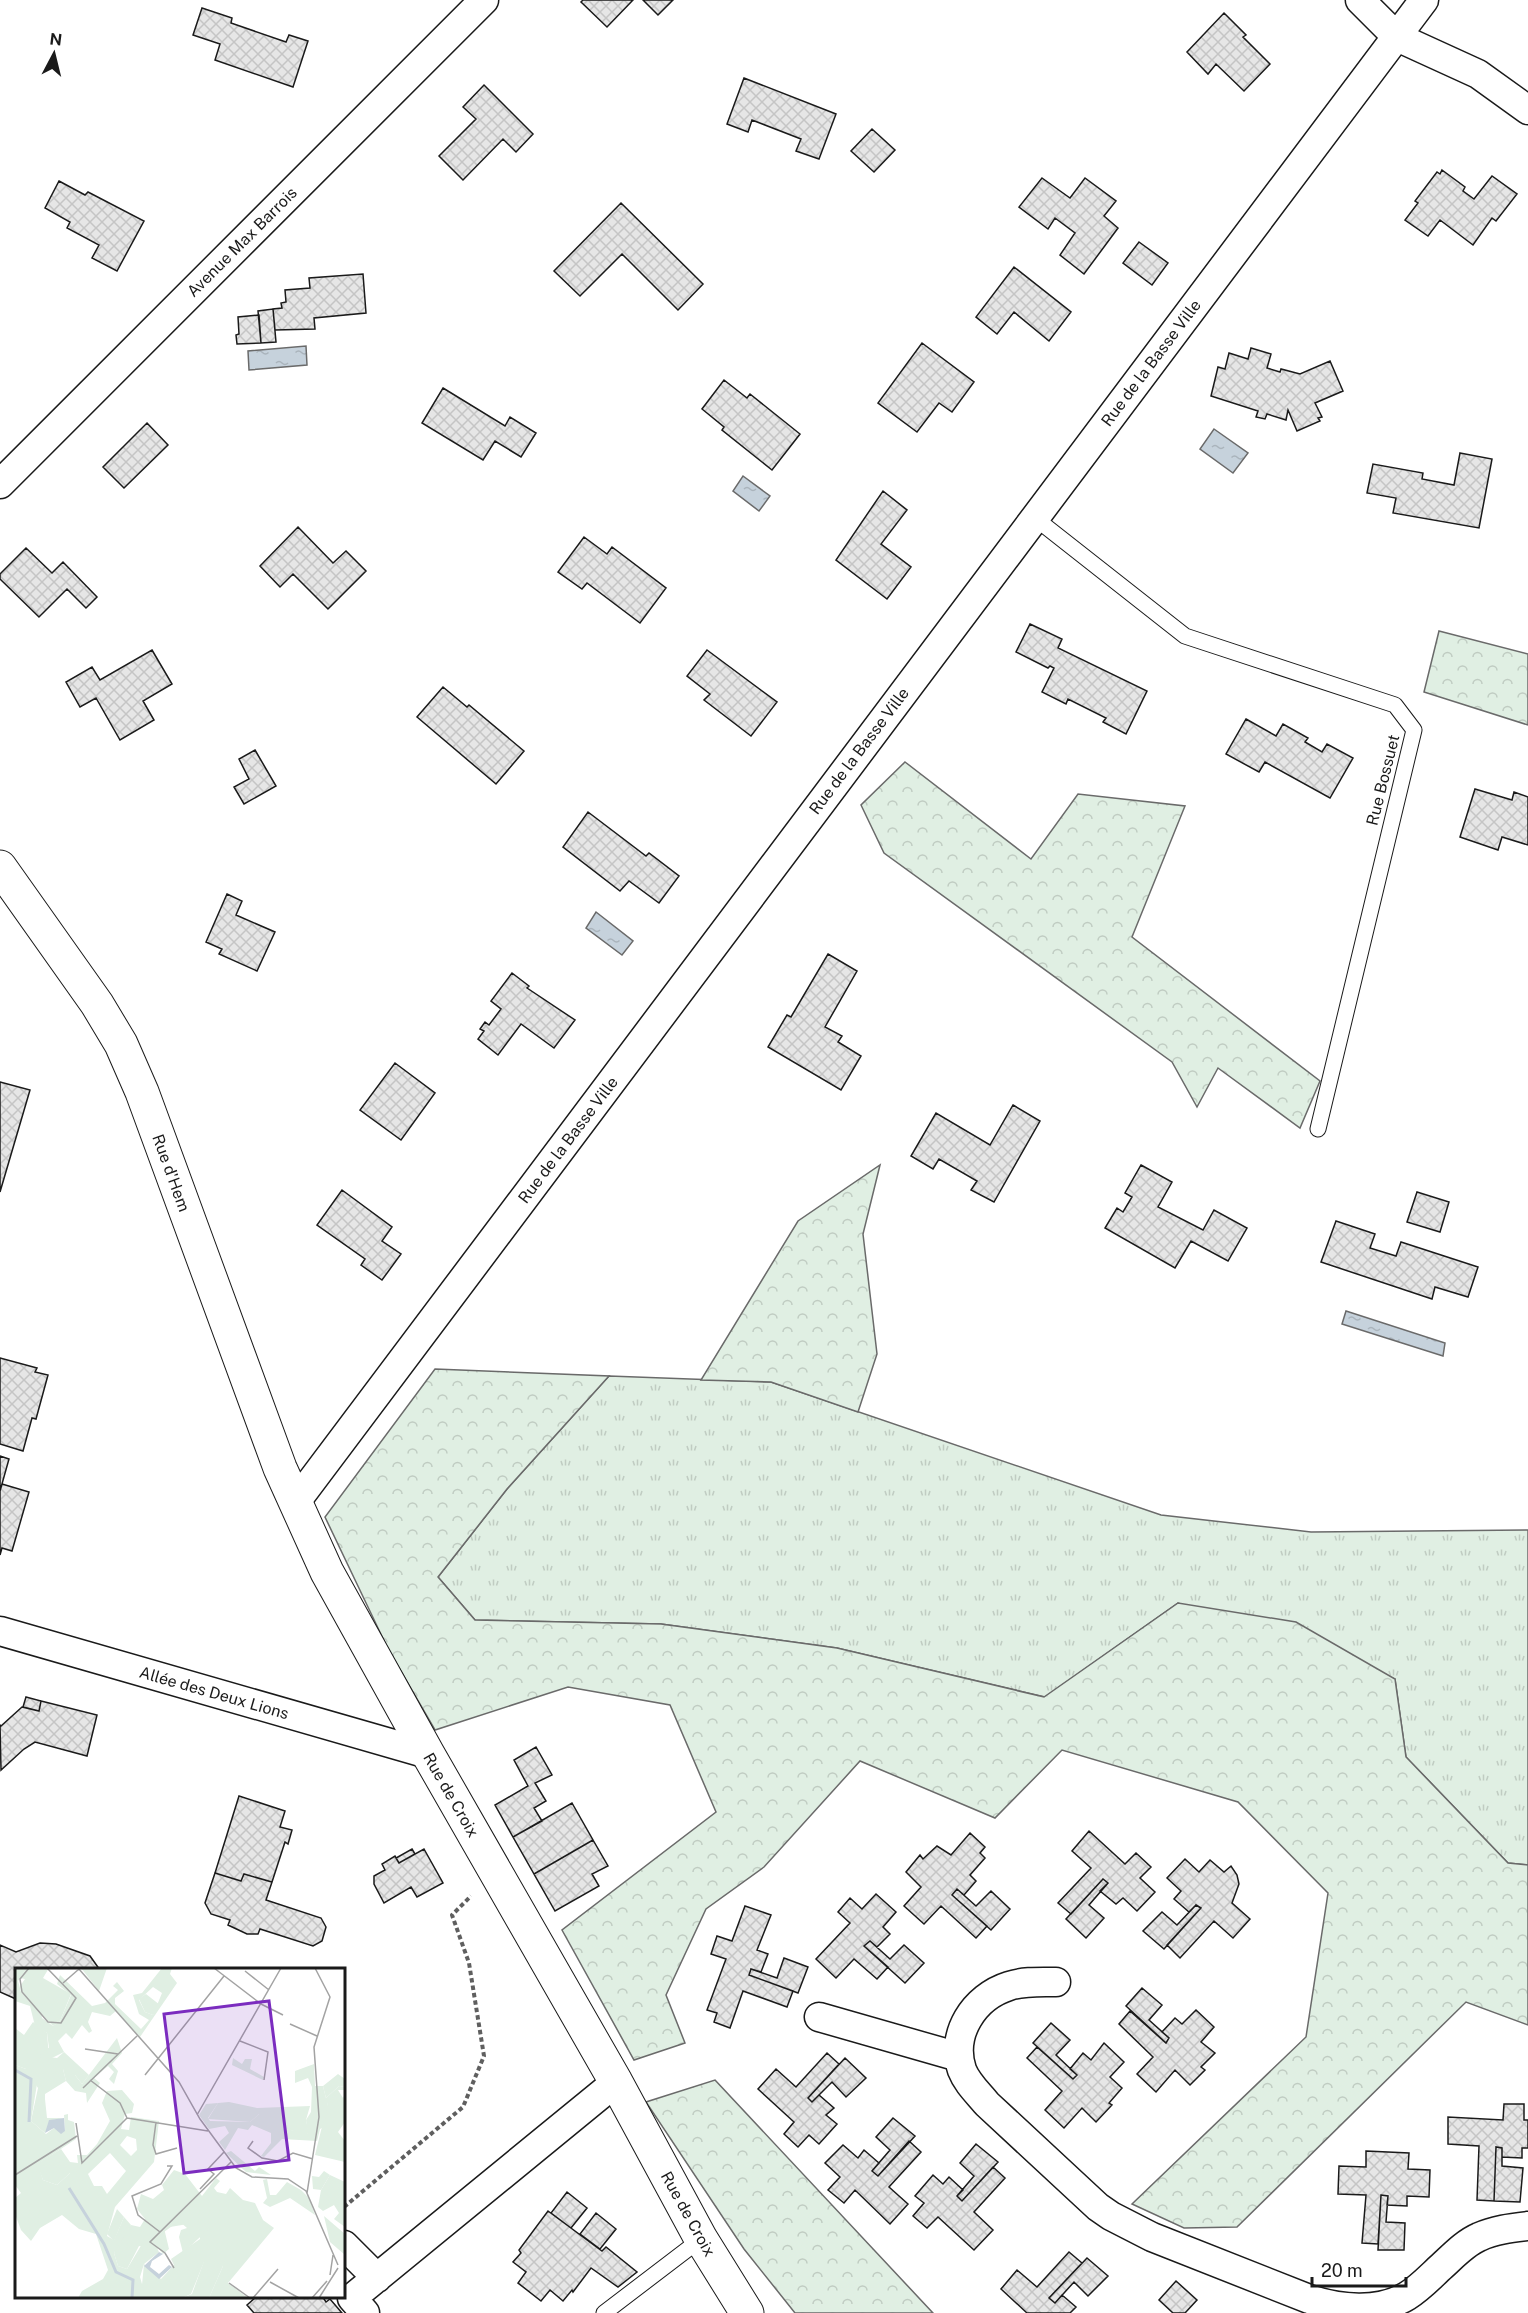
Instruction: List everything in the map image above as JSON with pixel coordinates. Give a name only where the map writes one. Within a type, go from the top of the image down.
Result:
[{"type":"main road","name":"Rue d'Hem","points":[[0,867],[97,1004],[121,1044],[141,1092],[280,1468],[296,1503]]},
{"type":"main road","name":"Rue de Croix","points":[[296,1503],[327,1572],[428,1754],[616,2082],[701,2239],[747,2313]]},
{"type":"street","name":"Avenue Max Barrois","points":[[0,484],[484,0]]},
{"type":"street","points":[[1360,0],[1397,37],[1478,74],[1528,110]]},
{"type":"street","name":"Rue de la Basse Ville","points":[[296,1503],[1424,0]]},
{"type":"street","name":"Allée des Deux Lions","points":[[0,1630],[428,1754]]},
{"type":"street","points":[[1056,1982],[1011,1985],[995,1991],[982,2000],[971,2011],[964,2026],[959,2057],[970,2085],[987,2104],[1098,2207],[1111,2216],[1152,2237],[1309,2299],[1332,2306],[1372,2308],[1388,2305],[1406,2297],[1477,2238],[1493,2232],[1528,2226]]},
{"type":"street","points":[[819,2017],[959,2057]]},
{"type":"street","points":[[365,2313],[352,2298],[616,2082]]},
{"type":"street","points":[[345,2247],[377,2278]]},
{"type":"lane","name":"Rue Bossuet","points":[[1035,518],[1185,636],[1395,705],[1414,730],[1318,1129]]},
{"type":"lane","points":[[604,2313],[701,2239]]},
{"type":"path","points":[[345,2206],[463,2107],[484,2056],[469,1963],[452,1915],[495,1871]]},
{"type":"green space","points":[[1439,631],[1528,654],[1528,725],[1424,692]]},
{"type":"green space","points":[[905,762],[1031,859],[1078,794],[1185,806],[1132,937],[1320,1081],[1300,1128],[1218,1068],[1197,1107],[1172,1062],[884,853],[861,805]]},
{"type":"green space","points":[[880,1165],[863,1234],[877,1354],[858,1412],[771,1382],[701,1380],[798,1221]]},
{"type":"green space","points":[[435,1369],[609,1376],[507,1489],[438,1577],[475,1620],[661,1624],[837,1648],[1044,1697],[1178,1603],[1296,1622],[1395,1679],[1406,1757],[1508,1863],[1528,1865],[1528,2025],[1466,2002],[1237,2227],[1184,2228],[1132,2204],[1306,2037],[1328,1893],[1238,1802],[1062,1750],[995,1818],[860,1761],[764,1867],[706,1909],[666,1995],[685,2043],[634,2060],[562,1930],[716,1812],[670,1705],[568,1687],[435,1730],[388,1649],[325,1517]]},
{"type":"green space","points":[[609,1376],[771,1382],[1161,1515],[1311,1532],[1528,1530],[1528,1865],[1508,1863],[1406,1757],[1395,1679],[1178,1603],[1045,1697],[837,1648],[661,1624],[475,1620],[438,1577],[507,1489]]},
{"type":"green space","points":[[715,2080],[933,2313],[795,2313],[744,2249],[646,2102]]},
{"type":"water","points":[[306,346],[307,365],[249,370],[248,351]]},
{"type":"water","points":[[1214,429],[1248,453],[1233,473],[1200,449]]},
{"type":"water","points":[[743,476],[770,496],[759,511],[733,491]]},
{"type":"water","points":[[596,912],[633,941],[622,955],[586,928]]},
{"type":"water","points":[[1346,1311],[1445,1343],[1443,1356],[1342,1324]]},
{"type":"building","points":[[583,0],[633,0],[607,27],[581,2]]},
{"type":"building","points":[[643,0],[673,0],[658,15]]},
{"type":"building","points":[[202,8],[232,18],[231,23],[286,42],[289,35],[308,41],[293,87],[215,60],[220,44],[193,35]]},
{"type":"building","points":[[1224,13],[1246,35],[1243,37],[1270,64],[1244,91],[1216,64],[1208,74],[1187,52]]},
{"type":"building","points":[[744,78],[836,114],[819,159],[796,151],[801,139],[752,120],[748,132],[727,124]]},
{"type":"building","points":[[484,85],[533,134],[516,152],[503,139],[463,180],[439,156],[476,119],[463,107]]},
{"type":"building","points":[[872,129],[895,150],[874,172],[851,151]]},
{"type":"building","points":[[1442,170],[1465,187],[1463,191],[1474,199],[1492,176],[1517,194],[1496,221],[1492,218],[1473,245],[1440,220],[1428,236],[1405,220],[1418,203],[1415,201],[1437,172],[1440,174]]},
{"type":"building","points":[[1042,178],[1070,198],[1085,178],[1116,201],[1104,216],[1118,228],[1084,274],[1060,255],[1075,233],[1055,218],[1048,229],[1019,207]]},
{"type":"building","points":[[59,181],[85,195],[88,192],[144,221],[117,271],[92,258],[99,245],[67,228],[70,222],[45,208]]},
{"type":"building","points":[[621,203],[703,284],[678,310],[622,254],[580,296],[554,271]]},
{"type":"building","points":[[1139,242],[1168,263],[1152,285],[1123,263]]},
{"type":"building","points":[[1014,267],[1071,312],[1049,341],[1014,312],[997,334],[976,317]]},
{"type":"building","points":[[363,274],[366,313],[314,318],[315,329],[275,330],[273,309],[282,308],[281,303],[286,302],[285,290],[310,288],[309,278]]},
{"type":"building","points":[[273,309],[276,342],[261,343],[258,311]]},
{"type":"building","points":[[259,315],[261,343],[237,344],[238,317]]},
{"type":"building","points":[[922,343],[974,382],[952,412],[939,403],[917,432],[878,403]]},
{"type":"building","points":[[1251,348],[1271,354],[1267,368],[1280,372],[1281,369],[1300,374],[1330,361],[1343,391],[1315,403],[1322,417],[1318,418],[1320,421],[1297,431],[1288,410],[1286,420],[1267,414],[1265,419],[1256,417],[1258,411],[1211,396],[1218,367],[1225,369],[1229,353],[1248,359]]},
{"type":"building","points":[[724,380],[747,398],[750,394],[800,434],[772,470],[722,430],[724,427],[702,409]]},
{"type":"building","points":[[443,388],[505,426],[510,417],[536,433],[521,457],[495,441],[483,460],[422,423]]},
{"type":"building","points":[[147,423],[168,445],[124,488],[103,467]]},
{"type":"building","points":[[1460,453],[1492,459],[1479,528],[1393,513],[1396,498],[1367,493],[1373,464],[1423,473],[1422,479],[1454,485]]},
{"type":"building","points":[[883,491],[907,510],[881,544],[911,567],[887,599],[836,560]]},
{"type":"building","points":[[298,527],[333,563],[346,551],[366,571],[328,609],[293,574],[280,587],[260,566]]},
{"type":"building","points":[[584,537],[607,554],[612,547],[666,588],[640,623],[587,583],[582,589],[558,572]]},
{"type":"building","points":[[26,548],[52,573],[63,562],[97,597],[86,608],[67,589],[39,617],[0,579],[0,574]]},
{"type":"building","points":[[1030,624],[1062,639],[1058,648],[1147,691],[1126,734],[1103,722],[1106,718],[1068,699],[1066,704],[1042,692],[1054,668],[1050,666],[1048,668],[1016,652]]},
{"type":"building","points":[[152,650],[172,684],[143,701],[154,720],[120,740],[96,698],[80,707],[66,682],[92,667],[100,680]]},
{"type":"building","points":[[707,650],[777,702],[751,736],[704,700],[710,694],[687,676]]},
{"type":"building","points":[[443,687],[467,707],[469,705],[524,751],[496,784],[417,717]]},
{"type":"building","points":[[1246,719],[1276,736],[1283,724],[1308,738],[1305,742],[1322,752],[1327,744],[1353,758],[1330,798],[1265,762],[1259,772],[1226,754]]},
{"type":"building","points":[[255,750],[276,786],[244,804],[234,787],[249,779],[239,759]]},
{"type":"building","points":[[1475,789],[1512,800],[1514,792],[1528,797],[1528,845],[1502,837],[1498,850],[1460,837]]},
{"type":"building","points":[[588,812],[646,856],[649,853],[679,876],[659,903],[629,881],[620,891],[563,847]]},
{"type":"building","points":[[227,894],[242,901],[236,915],[275,932],[257,971],[219,954],[222,949],[206,942]]},
{"type":"building","points":[[828,954],[857,971],[825,1027],[842,1036],[838,1042],[861,1056],[841,1090],[768,1047],[787,1015],[791,1017]]},
{"type":"building","points":[[512,973],[529,986],[527,988],[575,1020],[554,1048],[521,1024],[498,1055],[478,1039],[484,1031],[480,1029],[485,1022],[489,1025],[501,1009],[491,1001]]},
{"type":"building","points":[[395,1063],[435,1093],[401,1140],[360,1110]]},
{"type":"building","points":[[0,1082],[30,1090],[0,1192]]},
{"type":"building","points":[[1013,1105],[1040,1121],[994,1202],[971,1190],[977,1181],[939,1159],[933,1169],[911,1156],[936,1113],[990,1145]]},
{"type":"building","points":[[1141,1165],[1172,1182],[1158,1207],[1203,1230],[1214,1210],[1247,1228],[1228,1261],[1191,1241],[1175,1268],[1105,1228],[1117,1208],[1123,1212],[1132,1197],[1125,1193]]},
{"type":"building","points":[[342,1190],[392,1227],[382,1241],[401,1254],[382,1280],[361,1265],[365,1259],[317,1225]]},
{"type":"building","points":[[1417,1192],[1449,1202],[1440,1232],[1407,1222]]},
{"type":"building","points":[[1336,1221],[1375,1234],[1370,1248],[1396,1256],[1401,1242],[1478,1267],[1468,1297],[1435,1287],[1432,1299],[1321,1262]]},
{"type":"building","points":[[0,1358],[37,1368],[35,1372],[48,1375],[36,1419],[32,1418],[23,1451],[0,1444]]},
{"type":"building","points":[[0,1456],[9,1459],[0,1491]]},
{"type":"building","points":[[2,1484],[29,1492],[12,1551],[2,1548],[0,1555],[0,1491]]},
{"type":"building","points":[[26,1697],[41,1701],[39,1711],[23,1707]]},
{"type":"building","points":[[41,1701],[97,1715],[87,1756],[35,1742],[1,1770],[0,1725],[22,1707],[39,1711]]},
{"type":"building","points":[[536,1747],[552,1775],[535,1783],[546,1801],[534,1808],[542,1821],[513,1837],[495,1805],[528,1786],[514,1760]]},
{"type":"building","points":[[239,1796],[285,1811],[280,1827],[292,1830],[288,1844],[285,1842],[272,1882],[244,1874],[241,1881],[215,1873]]},
{"type":"building","points":[[572,1803],[593,1840],[534,1874],[513,1837]]},
{"type":"building","points":[[1089,1831],[1125,1864],[1136,1853],[1151,1867],[1140,1878],[1155,1892],[1137,1911],[1123,1898],[1116,1904],[1100,1891],[1108,1883],[1103,1879],[1071,1914],[1058,1903],[1091,1868],[1072,1851]]},
{"type":"building","points":[[970,1833],[985,1847],[980,1853],[985,1858],[970,1875],[976,1881],[964,1895],[957,1889],[952,1895],[987,1926],[976,1938],[941,1906],[924,1924],[904,1906],[921,1887],[906,1872],[920,1855],[923,1859],[937,1846],[951,1855]]},
{"type":"building","points":[[593,1840],[608,1866],[592,1874],[599,1886],[555,1911],[534,1874]]},
{"type":"building","points":[[412,1849],[415,1854],[399,1863],[396,1858]]},
{"type":"building","points":[[424,1849],[443,1883],[417,1897],[411,1887],[384,1903],[374,1884],[374,1876],[385,1870],[382,1864],[395,1856],[399,1863]]},
{"type":"building","points":[[1185,1859],[1199,1872],[1210,1860],[1224,1872],[1231,1866],[1237,1875],[1239,1884],[1232,1903],[1250,1919],[1233,1938],[1214,1921],[1180,1958],[1167,1945],[1201,1908],[1196,1905],[1189,1912],[1174,1899],[1181,1891],[1167,1878]]},
{"type":"building","points":[[215,1873],[241,1881],[244,1874],[272,1882],[266,1900],[321,1918],[326,1927],[322,1941],[313,1946],[260,1929],[258,1934],[247,1934],[228,1925],[230,1920],[211,1914],[205,1903]]},
{"type":"building","points":[[1103,1879],[1108,1883],[1089,1905],[1104,1918],[1086,1938],[1066,1919]]},
{"type":"building","points":[[957,1889],[976,1906],[991,1891],[1010,1909],[991,1930],[952,1895]]},
{"type":"building","points":[[876,1894],[896,1912],[883,1927],[890,1934],[877,1947],[870,1941],[864,1946],[888,1967],[877,1979],[854,1959],[836,1978],[816,1959],[850,1923],[838,1912],[850,1898],[862,1909]]},
{"type":"building","points":[[1196,1905],[1201,1908],[1164,1949],[1143,1931],[1162,1912],[1177,1925]]},
{"type":"building","points":[[745,1906],[771,1915],[757,1950],[768,1954],[761,1972],[751,1969],[749,1975],[793,1991],[787,2007],[743,1991],[730,2028],[714,2022],[717,2013],[707,2010],[726,1959],[711,1954],[717,1936],[732,1941]]},
{"type":"building","points":[[870,1941],[890,1959],[904,1945],[924,1963],[905,1983],[864,1946]]},
{"type":"building","points":[[40,1943],[56,1944],[90,1956],[99,1968],[15,1968],[15,1999],[0,1992],[0,1945],[16,1952]]},
{"type":"building","points":[[784,1958],[808,1967],[798,1993],[749,1975],[751,1969],[777,1978]]},
{"type":"building","points":[[1142,1988],[1162,2005],[1149,2020],[1169,2038],[1166,2043],[1126,2006]]},
{"type":"building","points":[[1196,2010],[1214,2027],[1201,2042],[1215,2053],[1201,2067],[1205,2070],[1190,2085],[1175,2070],[1156,2092],[1137,2074],[1153,2057],[1119,2024],[1130,2011],[1166,2043],[1169,2038],[1162,2032],[1175,2018],[1182,2024]]},
{"type":"building","points":[[1051,2023],[1070,2040],[1056,2055],[1077,2075],[1073,2079],[1033,2043]]},
{"type":"building","points":[[1104,2043],[1124,2062],[1110,2077],[1122,2088],[1109,2103],[1112,2105],[1096,2122],[1082,2108],[1064,2128],[1045,2110],[1062,2091],[1027,2058],[1037,2047],[1073,2079],[1077,2075],[1070,2069],[1083,2053],[1091,2060]]},
{"type":"building","points":[[827,2053],[839,2064],[808,2098],[812,2102],[819,2095],[834,2108],[826,2115],[837,2124],[819,2144],[809,2135],[798,2147],[784,2134],[794,2122],[758,2089],[776,2069],[796,2087]]},
{"type":"building","points":[[845,2058],[866,2078],[846,2097],[832,2082],[812,2102],[808,2098]]},
{"type":"building","points":[[1504,2104],[1524,2104],[1524,2120],[1528,2120],[1528,2148],[1522,2148],[1522,2158],[1502,2157],[1502,2148],[1496,2147],[1494,2201],[1477,2200],[1479,2146],[1448,2144],[1448,2117],[1503,2120]]},
{"type":"building","points":[[893,2118],[915,2136],[878,2176],[872,2171],[890,2150],[876,2137]]},
{"type":"building","points":[[909,2141],[921,2152],[889,2187],[908,2204],[890,2224],[855,2190],[844,2203],[828,2190],[840,2177],[825,2163],[843,2145],[858,2158],[864,2150],[879,2163],[872,2171],[878,2176]]},
{"type":"building","points":[[976,2144],[998,2162],[962,2201],[957,2196],[974,2176],[960,2163]]},
{"type":"building","points":[[1496,2147],[1502,2148],[1502,2166],[1523,2168],[1520,2202],[1494,2201]]},
{"type":"building","points":[[1366,2151],[1409,2153],[1408,2169],[1430,2170],[1429,2197],[1407,2196],[1407,2206],[1387,2205],[1388,2196],[1381,2195],[1378,2244],[1362,2243],[1366,2195],[1338,2194],[1339,2166],[1366,2167]]},
{"type":"building","points":[[993,2167],[1005,2178],[974,2212],[993,2230],[974,2250],[938,2217],[927,2228],[913,2216],[924,2203],[915,2196],[933,2175],[943,2184],[949,2177],[963,2190],[957,2196],[962,2201]]},
{"type":"building","points":[[567,2192],[587,2208],[571,2228],[551,2213]]},
{"type":"building","points":[[1381,2195],[1388,2196],[1386,2222],[1405,2223],[1404,2250],[1378,2250]]},
{"type":"building","points":[[548,2211],[602,2251],[606,2247],[637,2272],[618,2287],[591,2268],[573,2292],[572,2290],[563,2301],[550,2290],[541,2301],[518,2283],[526,2272],[513,2262],[521,2253],[519,2250]]},
{"type":"building","points":[[596,2213],[616,2229],[600,2249],[580,2234]]},
{"type":"building","points":[[1069,2252],[1082,2263],[1049,2298],[1055,2303],[1062,2295],[1076,2307],[1070,2313],[1027,2313],[1001,2289],[1017,2270],[1037,2287]]},
{"type":"building","points":[[1087,2258],[1108,2276],[1088,2296],[1074,2282],[1055,2303],[1049,2298]]},
{"type":"building","points":[[1176,2281],[1197,2300],[1185,2313],[1173,2313],[1159,2300]]},
{"type":"building","points":[[255,2298],[323,2298],[326,2302],[330,2299],[342,2313],[254,2313],[247,2305]]}]
